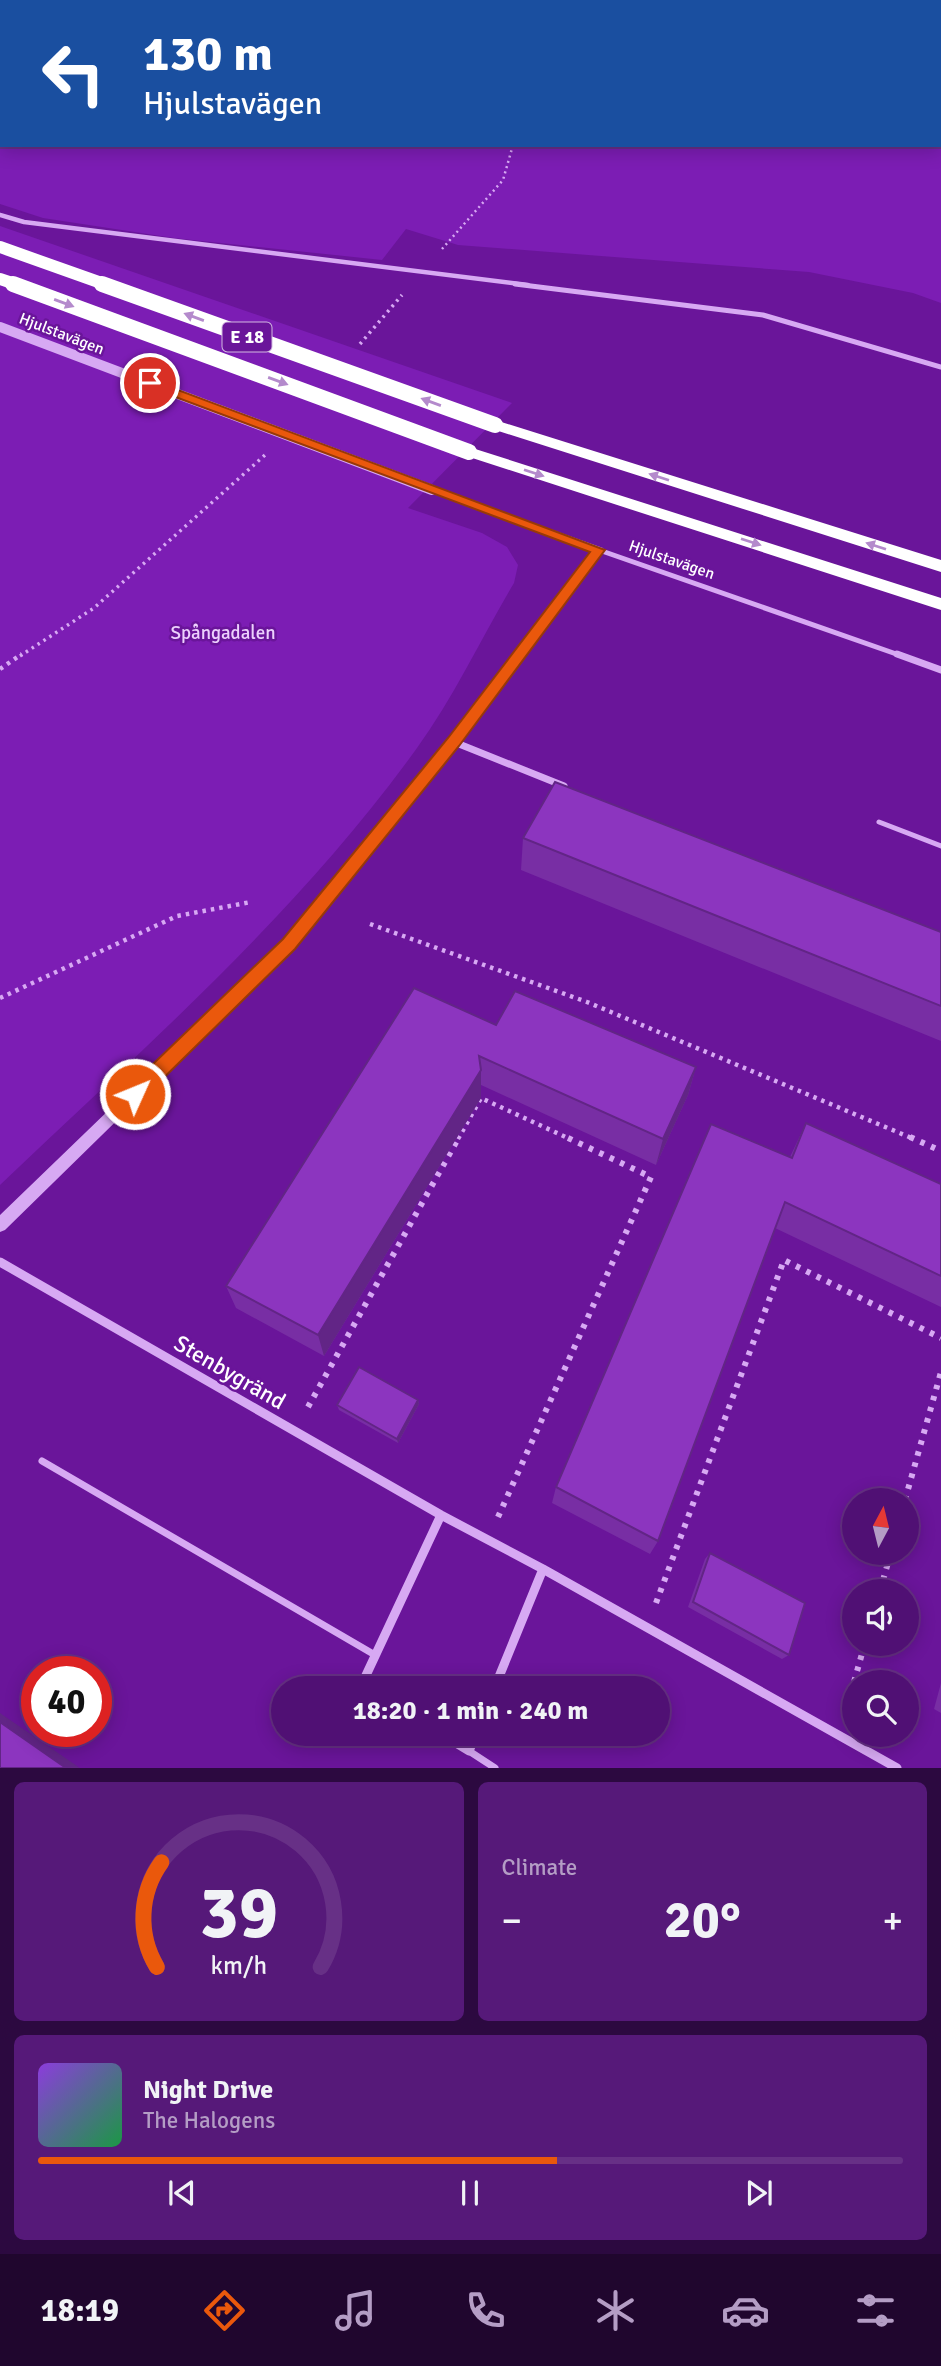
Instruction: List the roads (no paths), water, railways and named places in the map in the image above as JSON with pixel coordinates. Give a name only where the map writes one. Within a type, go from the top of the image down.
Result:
[{"type":"highway","name":"E 18","points":[[0,247],[495,425],[941,566]]},
{"type":"highway","name":"E 18","points":[[0,279],[469,452],[941,604]]},
{"type":"street","points":[[0,215],[79,229],[763,315],[941,367]]},
{"type":"street","name":"Hjulstavägen","points":[[0,327],[432,490],[941,670]]},
{"type":"street","points":[[0,1225],[289,944],[454,742],[598,550]]},
{"type":"street","points":[[454,742],[569,788]]},
{"type":"street","name":"Stenbygränd","points":[[0,1262],[441,1515],[543,1569],[897,1768]]},
{"type":"street","points":[[366,1676],[441,1515]]},
{"type":"street","points":[[499,1676],[543,1569]]},
{"type":"street","points":[[461,1746],[469,1751],[471,1746]]},
{"type":"lane","points":[[879,822],[941,845]]},
{"type":"lane","points":[[42,1461],[375,1656]]},
{"type":"lane","points":[[469,1751],[495,1768]]},
{"type":"park label","name":"Spångadalen","points":[[223,632]]}]
